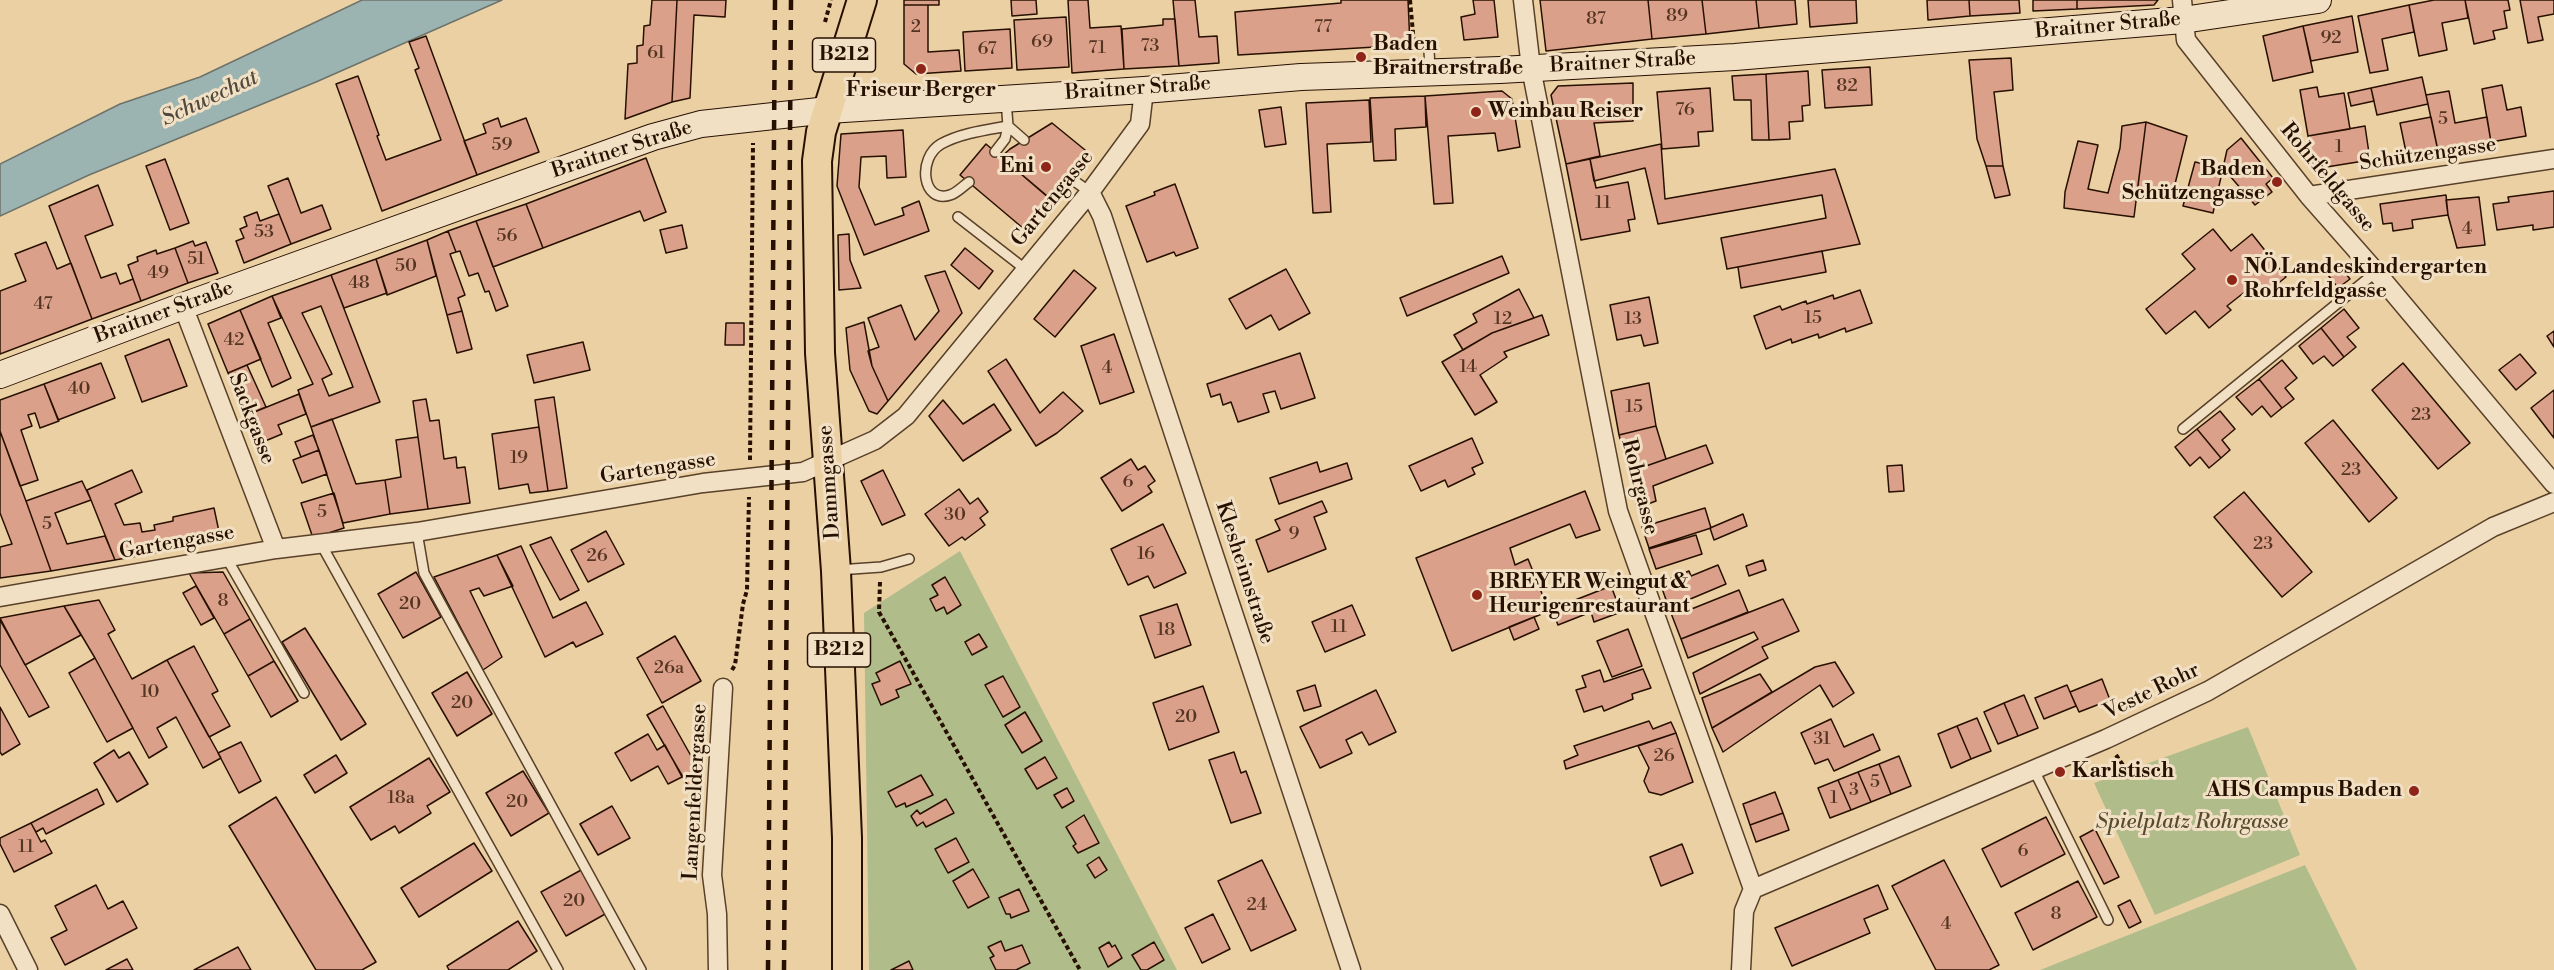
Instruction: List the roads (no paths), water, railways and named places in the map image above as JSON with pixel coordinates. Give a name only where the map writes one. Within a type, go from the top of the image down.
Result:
[{"type":"main road","name":"Dammgasse","points":[[847,970],[847,838],[836,571],[820,353],[817,172],[821,132],[862,0]]},
{"type":"main road","name":"Braitner Straße","points":[[0,375],[183,306],[652,137],[701,124],[828,110],[1144,90],[1425,65],[1532,68],[1735,57],[2182,10],[2318,0]]},
{"type":"street","name":"Rohrgasse","points":[[1523,0],[1532,68],[1618,511],[1753,889]]},
{"type":"street","name":"Rohrfeldgasse","points":[[2182,10],[2186,40],[2309,195],[2554,484]]},
{"type":"street","name":"Gartengasse","points":[[0,597],[276,549],[417,532],[703,483],[803,472],[829,462],[875,440],[906,416],[1090,192],[1140,124],[1144,90]]},
{"type":"street","name":"Schützengasse","points":[[2309,195],[2554,159]]},
{"type":"street","name":"Klesheimstraße","points":[[1090,192],[1102,216],[1351,970]]},
{"type":"street","name":"Sackgasse","points":[[183,306],[276,549]]},
{"type":"street","name":"Veste Rohr","points":[[1753,889],[2034,770],[2208,691],[2493,527],[2554,502]]},
{"type":"street","name":"Langenfeldergasse","points":[[718,970],[717,914],[712,875],[723,688]]},
{"type":"street","points":[[1742,970],[1744,911],[1753,889]]},
{"type":"street","points":[[0,914],[28,970]]},
{"type":"lane","points":[[995,152],[1005,139],[1008,126],[1006,98]]},
{"type":"lane","points":[[1008,126],[1024,140]]},
{"type":"lane","points":[[969,182],[952,195],[942,196],[934,192],[927,182],[924,170],[930,155],[939,145],[960,136],[1008,126]]},
{"type":"lane","points":[[1070,178],[1090,192]]},
{"type":"lane","points":[[958,217],[1025,269]]},
{"type":"lane","points":[[2183,429],[2376,272]]},
{"type":"lane","points":[[417,532],[424,573],[641,970]]},
{"type":"lane","points":[[321,544],[558,970]]},
{"type":"lane","points":[[226,557],[304,693]]},
{"type":"lane","points":[[836,571],[880,567],[909,560]]},
{"type":"lane","points":[[2034,770],[2108,920]]},
{"type":"water","name":"Schwechat","points":[[362,0],[502,0],[316,82],[89,175],[0,216],[0,164],[120,104],[200,77]]},
{"type":"railway","points":[[768,970],[775,0]]},
{"type":"railway","points":[[784,970],[791,0]]},
{"type":"place","name":"Baden Braitnerstraße","points":[[1361,57]]},
{"type":"place","name":"Friseur Berger","points":[[921,69]]},
{"type":"place","name":"Weinbau Reiser","points":[[1476,112]]},
{"type":"place","name":"Eni","points":[[1046,167]]},
{"type":"place","name":"Baden Schützengasse","points":[[2277,182]]},
{"type":"place","name":"NÖ Landeskindergarten Rohrfeldgasse","points":[[2232,280]]},
{"type":"place","name":"BREYER Weingut & Heurigenrestaurant","points":[[1477,595]]},
{"type":"place","name":"Karlstisch","points":[[2060,772]]},
{"type":"place","name":"AHS Campus Baden","points":[[2414,791]]},
{"type":"park label","name":"Spielplatz Rohrgasse","points":[[2192,823]]}]
